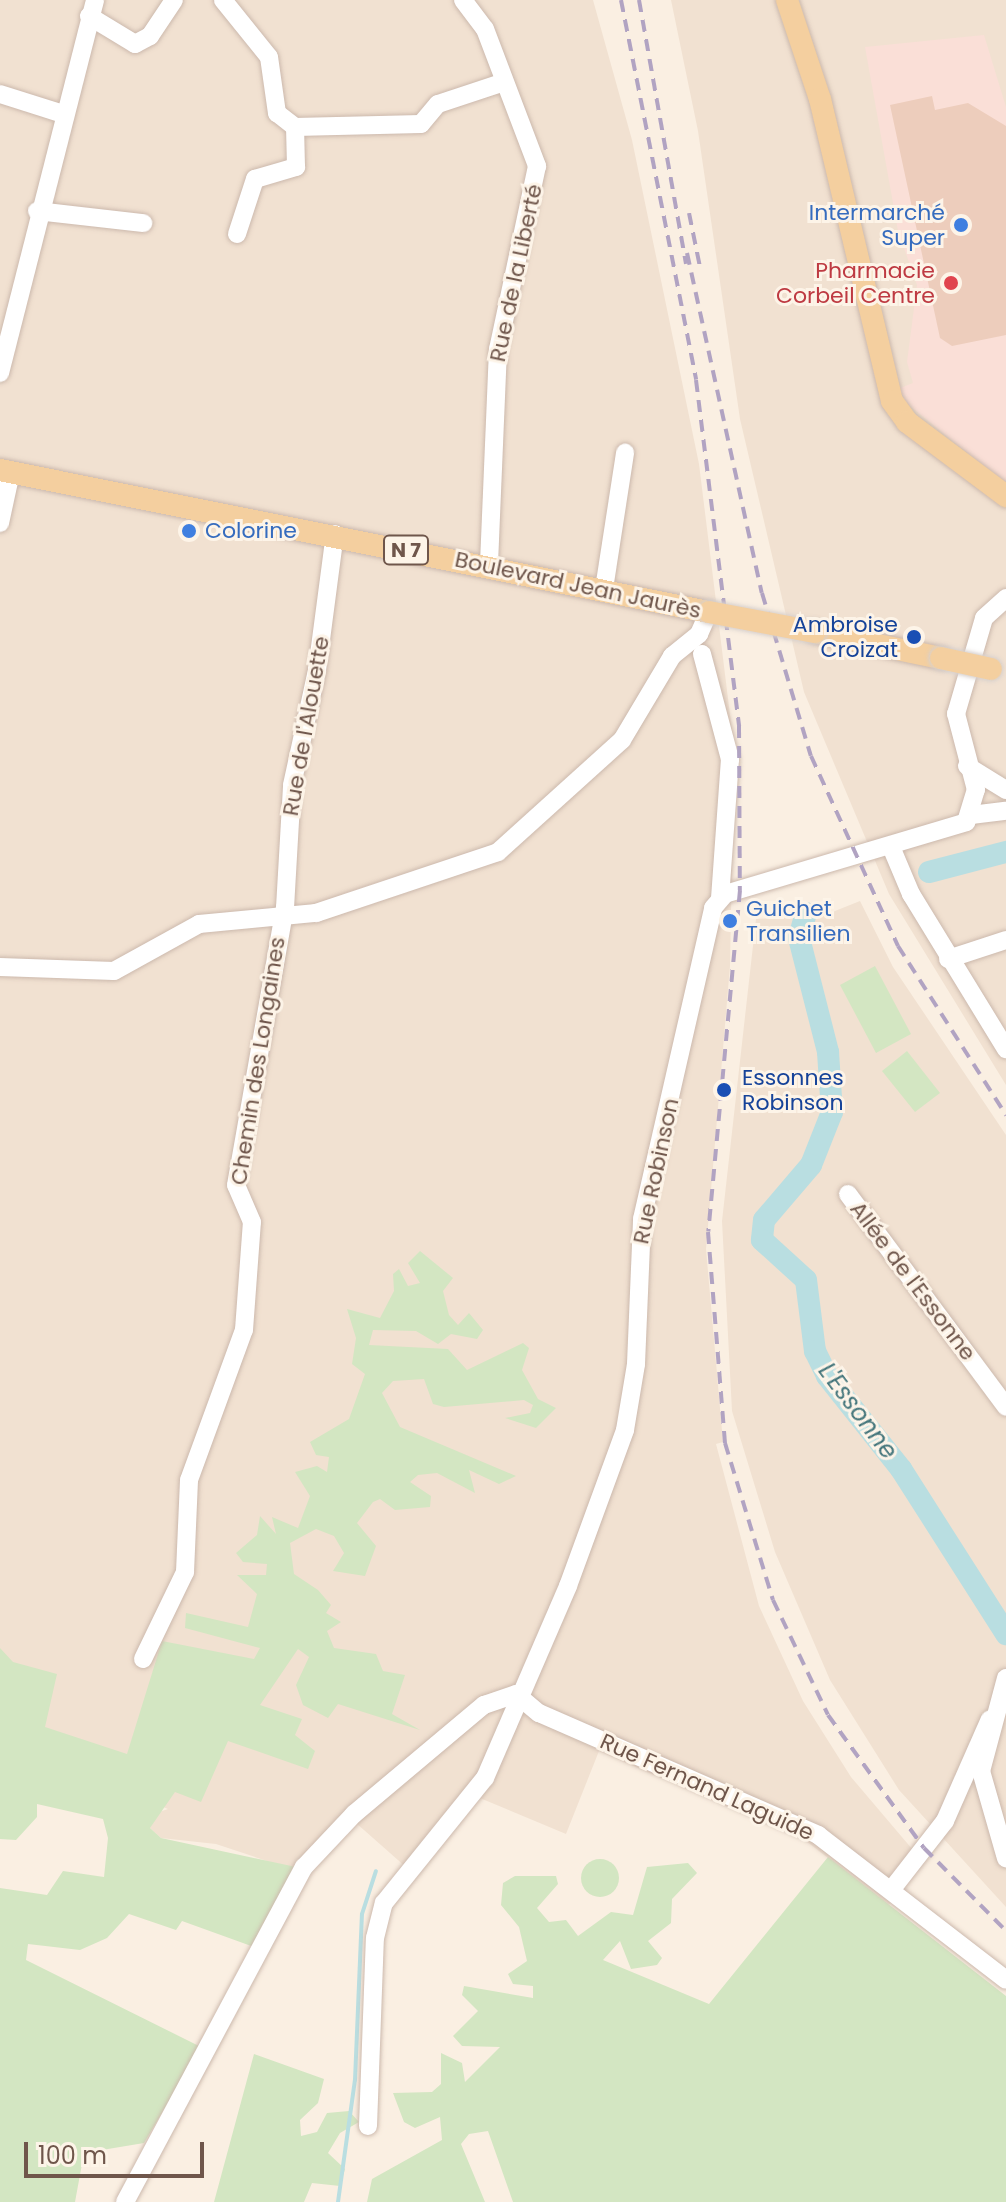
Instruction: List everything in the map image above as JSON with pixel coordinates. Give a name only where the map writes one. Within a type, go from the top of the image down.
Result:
[{"type":"main road","points":[[787,0],[820,99],[892,401],[907,422],[1006,496]]},
{"type":"main road","name":"Boulevard Jean Jaurès","points":[[4,467],[999,670]]},
{"type":"street","points":[[0,373],[37,211],[92,8],[135,44],[150,36],[174,0]]},
{"type":"street","points":[[223,0],[269,57],[277,113],[295,127],[421,124],[438,104],[501,83]]},
{"type":"street","name":"Rue de la Liberté","points":[[463,0],[485,29],[501,83],[537,166],[498,349],[489,565]]},
{"type":"street","points":[[0,94],[63,114]]},
{"type":"street","points":[[237,234],[255,179],[296,167],[295,127]]},
{"type":"street","points":[[37,211],[143,223]]},
{"type":"street","points":[[604,589],[625,453]]},
{"type":"street","points":[[0,523],[4,467]]},
{"type":"street","name":"Rue de l'Alouette","points":[[282,918],[292,785],[317,670],[335,534]]},
{"type":"street","points":[[971,815],[976,790],[956,737],[959,699],[984,618],[1006,598]]},
{"type":"street","points":[[0,967],[114,971],[199,924],[282,918],[442,874],[516,840],[622,740],[672,656],[699,646],[709,612]]},
{"type":"street","name":"Rue Robinson","points":[[368,2126],[375,1938],[384,1903],[414,1859],[473,1799],[516,1694],[568,1586],[631,1408],[642,1219],[720,898],[730,759],[699,646]]},
{"type":"street","points":[[967,766],[1006,790]]},
{"type":"street","points":[[720,898],[948,832],[971,815],[1006,811]]},
{"type":"street","points":[[892,849],[948,959],[1006,1049]]},
{"type":"street","name":"Chemin des Longaines","points":[[143,1659],[185,1572],[189,1480],[241,1347],[252,1222],[236,1185],[282,918]]},
{"type":"street","points":[[948,959],[1006,940]]},
{"type":"street","name":"Allée de l'Essonne","points":[[848,1194],[1006,1407]]},
{"type":"street","points":[[892,1889],[945,1821],[972,1774],[1006,1678]]},
{"type":"street","points":[[125,2202],[155,2140],[184,2099],[304,1867],[354,1814],[484,1705],[516,1694]]},
{"type":"street","name":"Rue Fernand Laguide","points":[[516,1694],[539,1713],[818,1835],[892,1889],[1006,1980]]},
{"type":"street","points":[[972,1774],[1006,1858]]},
{"type":"shaded area","points":[[0,0],[593,0],[632,140],[699,464],[734,747],[730,966],[706,1249],[723,1442],[716,1444],[759,1606],[803,1701],[851,1777],[924,1863],[889,1905],[806,1841],[599,1751],[566,1834],[475,1796],[407,1868],[356,1823],[306,1874],[216,1844],[161,1838],[150,1828],[153,1814],[168,1809],[0,1740]]},
{"type":"shaded area","points":[[671,0],[1006,0],[1006,1085],[889,894],[804,692],[740,419],[698,131]]},
{"type":"shaded area","points":[[984,35],[1006,107],[1006,485],[903,400],[900,388],[913,383],[907,362],[917,285],[898,231],[865,47]]},
{"type":"shaded area","points":[[860,901],[893,967],[1006,1135],[1006,1907],[899,1790],[830,1680],[775,1552],[732,1411],[722,1221],[756,919],[825,915]]},
{"type":"green space","points":[[875,966],[911,1034],[876,1053],[840,985]]},
{"type":"green space","points":[[907,1051],[940,1093],[915,1112],[882,1071]]},
{"type":"green space","points":[[420,1251],[453,1278],[443,1291],[449,1315],[458,1325],[469,1313],[483,1330],[477,1339],[451,1334],[438,1344],[416,1331],[373,1330],[369,1345],[448,1349],[467,1370],[523,1343],[529,1348],[522,1370],[538,1399],[556,1408],[536,1428],[505,1418],[530,1413],[533,1405],[524,1400],[444,1407],[433,1404],[424,1379],[393,1381],[382,1393],[400,1427],[516,1476],[499,1484],[469,1470],[475,1493],[437,1473],[418,1475],[410,1482],[431,1496],[430,1507],[395,1510],[380,1499],[373,1502],[357,1523],[376,1546],[365,1576],[333,1571],[344,1553],[334,1536],[316,1529],[290,1543],[294,1574],[318,1590],[331,1605],[326,1613],[341,1622],[327,1631],[334,1648],[376,1654],[383,1671],[405,1675],[392,1714],[420,1730],[338,1704],[328,1718],[303,1705],[296,1685],[309,1657],[298,1649],[260,1705],[302,1719],[295,1735],[315,1751],[308,1769],[228,1741],[201,1802],[175,1792],[150,1828],[161,1838],[296,1867],[254,1947],[182,1921],[176,1930],[129,1914],[107,1938],[80,1950],[28,1944],[26,1960],[201,2047],[144,2143],[84,2153],[75,2202],[0,2202],[0,1888],[47,1895],[63,1871],[104,1877],[108,1838],[103,1819],[37,1804],[37,1817],[16,1840],[0,1839],[0,1648],[13,1662],[57,1674],[45,1727],[127,1754],[162,1641],[254,1659],[260,1648],[185,1628],[186,1613],[248,1627],[257,1594],[237,1575],[266,1575],[267,1564],[243,1562],[236,1553],[257,1535],[260,1516],[276,1534],[272,1517],[298,1528],[310,1496],[295,1472],[317,1466],[327,1472],[329,1457],[316,1455],[310,1442],[349,1419],[365,1374],[352,1364],[356,1338],[347,1309],[380,1318],[394,1291],[393,1274],[399,1269],[408,1286],[420,1283],[408,1263]]},
{"type":"green space","points":[[828,1857],[1006,1996],[1006,2202],[513,2202],[488,2131],[469,2134],[461,2144],[485,2202],[367,2202],[372,2179],[442,2140],[440,2117],[415,2128],[404,2122],[393,2093],[432,2092],[441,2084],[441,2053],[462,2063],[465,2082],[500,2047],[462,2046],[453,2036],[478,2011],[462,1995],[464,1986],[533,1998],[533,1986],[513,1984],[508,1974],[527,1961],[519,1927],[501,1905],[503,1883],[515,1876],[556,1876],[558,1884],[537,1908],[549,1922],[566,1920],[578,1936],[611,1912],[633,1915],[647,1867],[688,1863],[697,1873],[672,1899],[671,1923],[648,1941],[662,1958],[657,1965],[631,1969],[620,1941],[603,1960],[709,2004]]},
{"type":"green space","points":[[600,1859],[614,1864],[619,1878],[614,1892],[600,1897],[586,1892],[581,1878],[586,1864]]},
{"type":"green space","points":[[254,2054],[324,2079],[318,2103],[300,2120],[301,2136],[317,2132],[327,2113],[349,2111],[359,2122],[340,2133],[328,2153],[345,2169],[340,2186],[312,2183],[304,2202],[214,2202]]},
{"type":"building","name":"Intermarché Super","points":[[932,96],[935,110],[968,103],[1006,126],[1006,335],[952,346],[940,338],[890,105]]},
{"type":"waterway","name":"L'Essonne","points":[[929,872],[1006,852]]},
{"type":"waterway","name":"L'Essonne","points":[[806,913],[799,938],[828,1052],[832,1112],[811,1165],[764,1220],[762,1240],[806,1280],[815,1351],[827,1376],[901,1469],[1006,1634]]},
{"type":"waterway","points":[[338,2202],[355,2080],[362,1914],[376,1871]]},
{"type":"railway","points":[[621,0],[696,380],[739,726],[740,890],[708,1232],[725,1443],[773,1600],[828,1715],[924,1848],[1006,1931]]},
{"type":"railway","points":[[639,0],[686,264]]},
{"type":"railway","points":[[689,213],[700,267]]},
{"type":"railway","points":[[687,253],[762,593],[811,756],[898,946],[1006,1115]]},
{"type":"place","name":"Intermarché Super","points":[[961,225]]},
{"type":"place","name":"Pharmacie Corbeil Centre","points":[[951,283]]},
{"type":"place","name":"Colorine","points":[[189,531]]},
{"type":"place","name":"Ambroise Croizat","points":[[914,637]]},
{"type":"place","name":"Guichet Transilien","points":[[730,921]]},
{"type":"place","name":"Essonnes Robinson","points":[[724,1090]]}]
